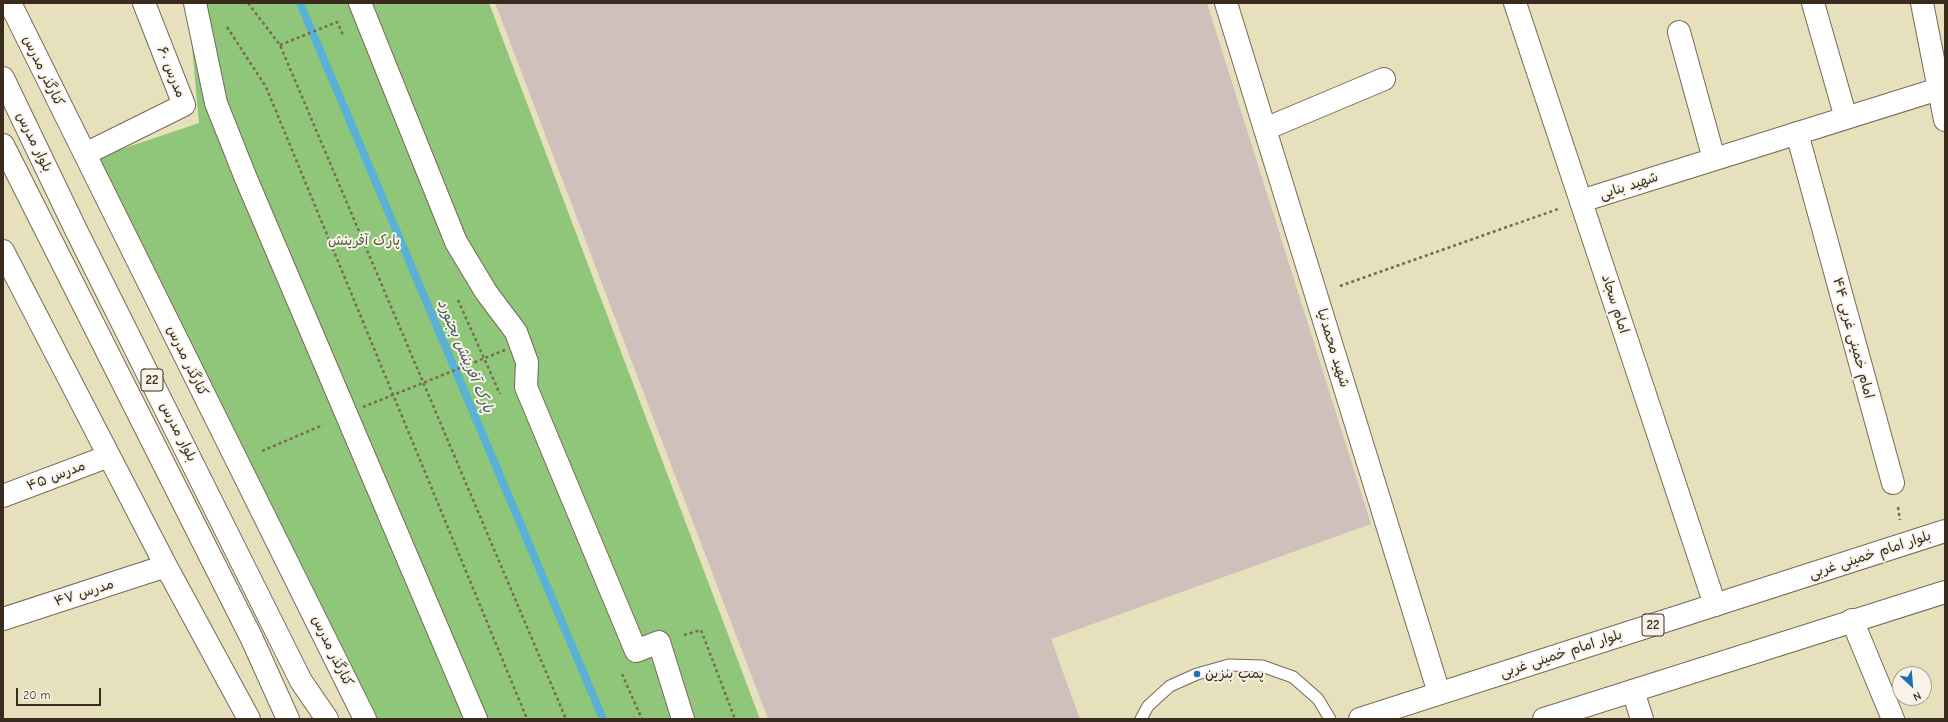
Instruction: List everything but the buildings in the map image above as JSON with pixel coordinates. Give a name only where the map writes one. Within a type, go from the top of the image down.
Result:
[{"type":"street","name":"کنارگذر مدرس","points":[[10,3],[365,719]]},
{"type":"street","name":"مدرس ۶۰","points":[[85,154],[184,105],[144,3]]},
{"type":"street","points":[[195,3],[216,103],[248,184],[355,411],[476,719]]},
{"type":"street","points":[[360,3],[456,242],[486,292],[516,332],[527,362],[526,387],[636,651],[659,642],[683,719]]},
{"type":"street","name":"شهید محمدنیا","points":[[1226,3],[1439,693]]},
{"type":"street","name":"امام سجاد","points":[[1515,3],[1715,605]]},
{"type":"street","points":[[1813,3],[1846,118]]},
{"type":"street","points":[[1922,3],[1942,88],[1945,120]]},
{"type":"street","points":[[1680,32],[1714,159]]},
{"type":"street","name":"بلوار مدرس","points":[[3,78],[76,230],[301,681],[327,719]]},
{"type":"street","points":[[1265,129],[1384,79]]},
{"type":"street","name":"شهید بنایی","points":[[1581,201],[1942,88]]},
{"type":"street","name":"امام خمینی غربی ۴۴","points":[[1797,133],[1893,483]]},
{"type":"street","name":"بلوار مدرس","points":[[3,145],[245,625],[278,694],[288,719]]},
{"type":"street","points":[[3,251],[166,566],[248,719]]},
{"type":"street","name":"مدرس ۴۵","points":[[3,496],[109,456]]},
{"type":"street","name":"بلوار امام خمینی غربی","points":[[1360,719],[1945,531]]},
{"type":"street","name":"مدرس ۴۷","points":[[3,619],[166,566]]},
{"type":"street","points":[[1544,719],[1852,620],[1945,592]]},
{"type":"street","points":[[1852,620],[1893,719]]},
{"type":"street","points":[[1633,691],[1642,719]]},
{"type":"lane","points":[[1141,719],[1148,706],[1170,686],[1197,674],[1229,665],[1262,666],[1293,677],[1318,698],[1330,719]]},
{"type":"path","points":[[248,3],[280,45],[566,719]]},
{"type":"path","points":[[224,21],[266,87],[527,719]]},
{"type":"path","points":[[280,45],[337,22],[347,44]]},
{"type":"path","name":"شهید بنایی","points":[[1316,294],[1581,201]]},
{"type":"path","points":[[458,298],[502,400]]},
{"type":"path","points":[[237,462],[355,411],[505,350]]},
{"type":"path","points":[[1893,483],[1905,544]]},
{"type":"path","points":[[659,642],[701,630],[735,719]]},
{"type":"path","points":[[619,668],[642,719]]},
{"type":"shaded area","points":[[495,3],[1207,3],[1371,524],[1051,639],[1080,719],[768,719]]},
{"type":"green space","name":"پارک آفرینش","points":[[188,3],[489,3],[760,719],[375,719],[98,157],[199,123]]},
{"type":"waterway","name":"پارک آفرینش بجنورد","points":[[300,3],[603,719]]},
{"type":"place","name":"پمپ بنزین","points":[[1197,674]]}]
